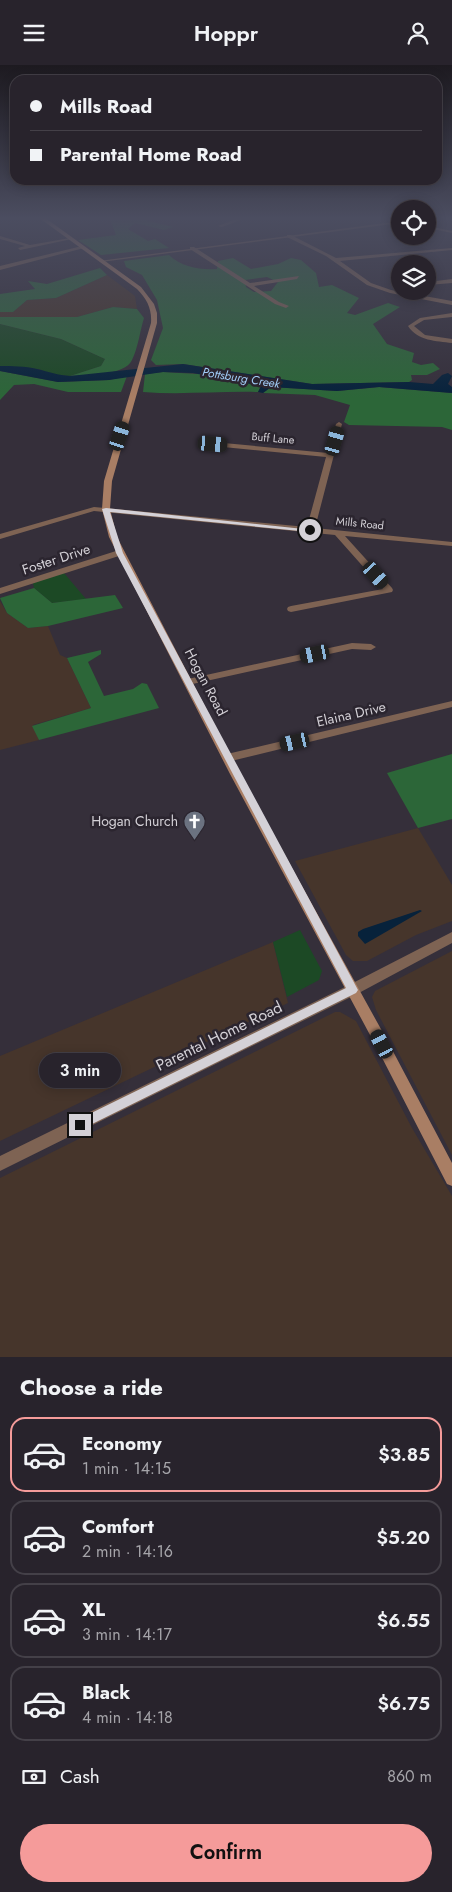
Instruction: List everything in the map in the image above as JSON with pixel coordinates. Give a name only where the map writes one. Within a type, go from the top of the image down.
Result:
[{"type":"main road","name":"Hogan Road","points":[[124,277],[147,296],[154,309],[154,323],[109,473],[106,509],[120,553],[227,758],[452,1179]]},
{"type":"street","points":[[237,277],[277,303],[286,306]]},
{"type":"street","points":[[249,285],[295,277]]},
{"type":"street","points":[[357,277],[382,289],[452,303]]},
{"type":"street","points":[[436,283],[452,281]]},
{"type":"street","points":[[382,289],[391,288]]},
{"type":"street","points":[[452,315],[418,320],[412,326],[414,331],[428,337],[452,341]]},
{"type":"street","points":[[310,530],[339,424]]},
{"type":"street","name":"Buff Lane","points":[[213,444],[331,455]]},
{"type":"street","name":"Mills Road","points":[[0,537],[94,509],[106,509],[452,544]]},
{"type":"street","points":[[291,609],[389,590],[337,532]]},
{"type":"street","name":"Foster Drive","points":[[0,591],[120,553]]},
{"type":"street","points":[[188,682],[352,646],[371,647]]},
{"type":"street","name":"Elaina Drive","points":[[227,758],[452,704]]},
{"type":"street","name":"Parental Home Road","points":[[0,1164],[352,990],[452,937]]},
{"type":"shaded area","points":[[102,277],[110,277],[135,296],[137,309],[113,307],[77,317],[0,317],[0,312],[13,312],[27,300],[56,298]]},
{"type":"shaded area","points":[[0,601],[7,613],[28,628],[48,626],[60,655],[67,658],[91,708],[33,725],[39,740],[0,750]]},
{"type":"shaded area","points":[[418,828],[452,885],[452,921],[416,935],[367,961],[353,961],[346,955],[295,861]]},
{"type":"shaded area","points":[[273,942],[288,1003],[0,1141],[0,1056]]},
{"type":"shaded area","points":[[452,951],[452,1155],[376,1010],[372,997],[375,991]]},
{"type":"shaded area","points":[[335,1012],[340,1012],[356,1021],[412,1128],[452,1196],[452,1357],[0,1357],[0,1178]]},
{"type":"green space","points":[[69,277],[102,277],[56,298],[27,300],[13,312],[0,312],[0,294],[35,289],[28,281],[47,284]]},
{"type":"green space","points":[[143,277],[265,277],[245,280],[246,287],[254,292],[271,291],[278,282],[268,277],[317,277],[319,287],[332,285],[359,298],[347,313],[355,315],[388,303],[400,307],[373,324],[387,344],[414,353],[412,362],[421,365],[433,363],[440,369],[427,375],[411,375],[412,380],[409,382],[312,384],[183,364],[156,365],[151,360],[163,328],[157,300]]},
{"type":"green space","points":[[113,307],[137,309],[144,318],[132,360],[122,369],[104,374],[70,376],[101,366],[105,359],[61,339],[0,324],[0,317],[77,317]]},
{"type":"green space","points":[[0,324],[61,339],[105,359],[101,366],[70,376],[55,375],[38,369],[0,366]]},
{"type":"green space","points":[[0,371],[58,382],[109,380],[127,376],[121,392],[68,392],[34,384],[14,385],[0,400]]},
{"type":"green space","points":[[163,372],[215,375],[261,386],[258,392],[143,392],[145,374]]},
{"type":"green space","points":[[271,387],[337,391],[379,387],[452,393],[452,430],[442,427],[349,425],[344,422],[350,405],[315,395],[263,393]]},
{"type":"green space","points":[[64,573],[86,599],[52,603],[34,588],[33,583]]},
{"type":"green space","points":[[34,588],[52,603],[115,595],[123,608],[48,626],[28,628],[7,613],[0,598]]},
{"type":"green space","points":[[101,650],[101,654],[88,662],[104,696],[133,689],[142,683],[147,684],[159,708],[39,740],[32,726],[91,708],[67,658]]},
{"type":"green space","points":[[452,754],[452,819],[418,828],[387,773]]},
{"type":"green space","points":[[300,930],[322,971],[319,980],[287,997],[273,942]]},
{"type":"water","name":"Pottsburg Creek","points":[[183,364],[312,384],[409,382],[433,384],[442,375],[448,373],[452,376],[448,384],[452,387],[452,393],[379,387],[337,391],[271,387],[263,393],[258,392],[261,386],[193,373],[163,372],[109,380],[58,382],[0,371],[0,366],[18,366],[70,376]]},
{"type":"water","points":[[420,910],[422,911],[365,944],[358,936],[358,932],[363,929]]},
{"type":"place","name":"Hogan Church","points":[[194,840]]},
{"type":"route","points":[[80,1125],[352,990],[156,624],[113,537],[106,509],[310,530]]}]
